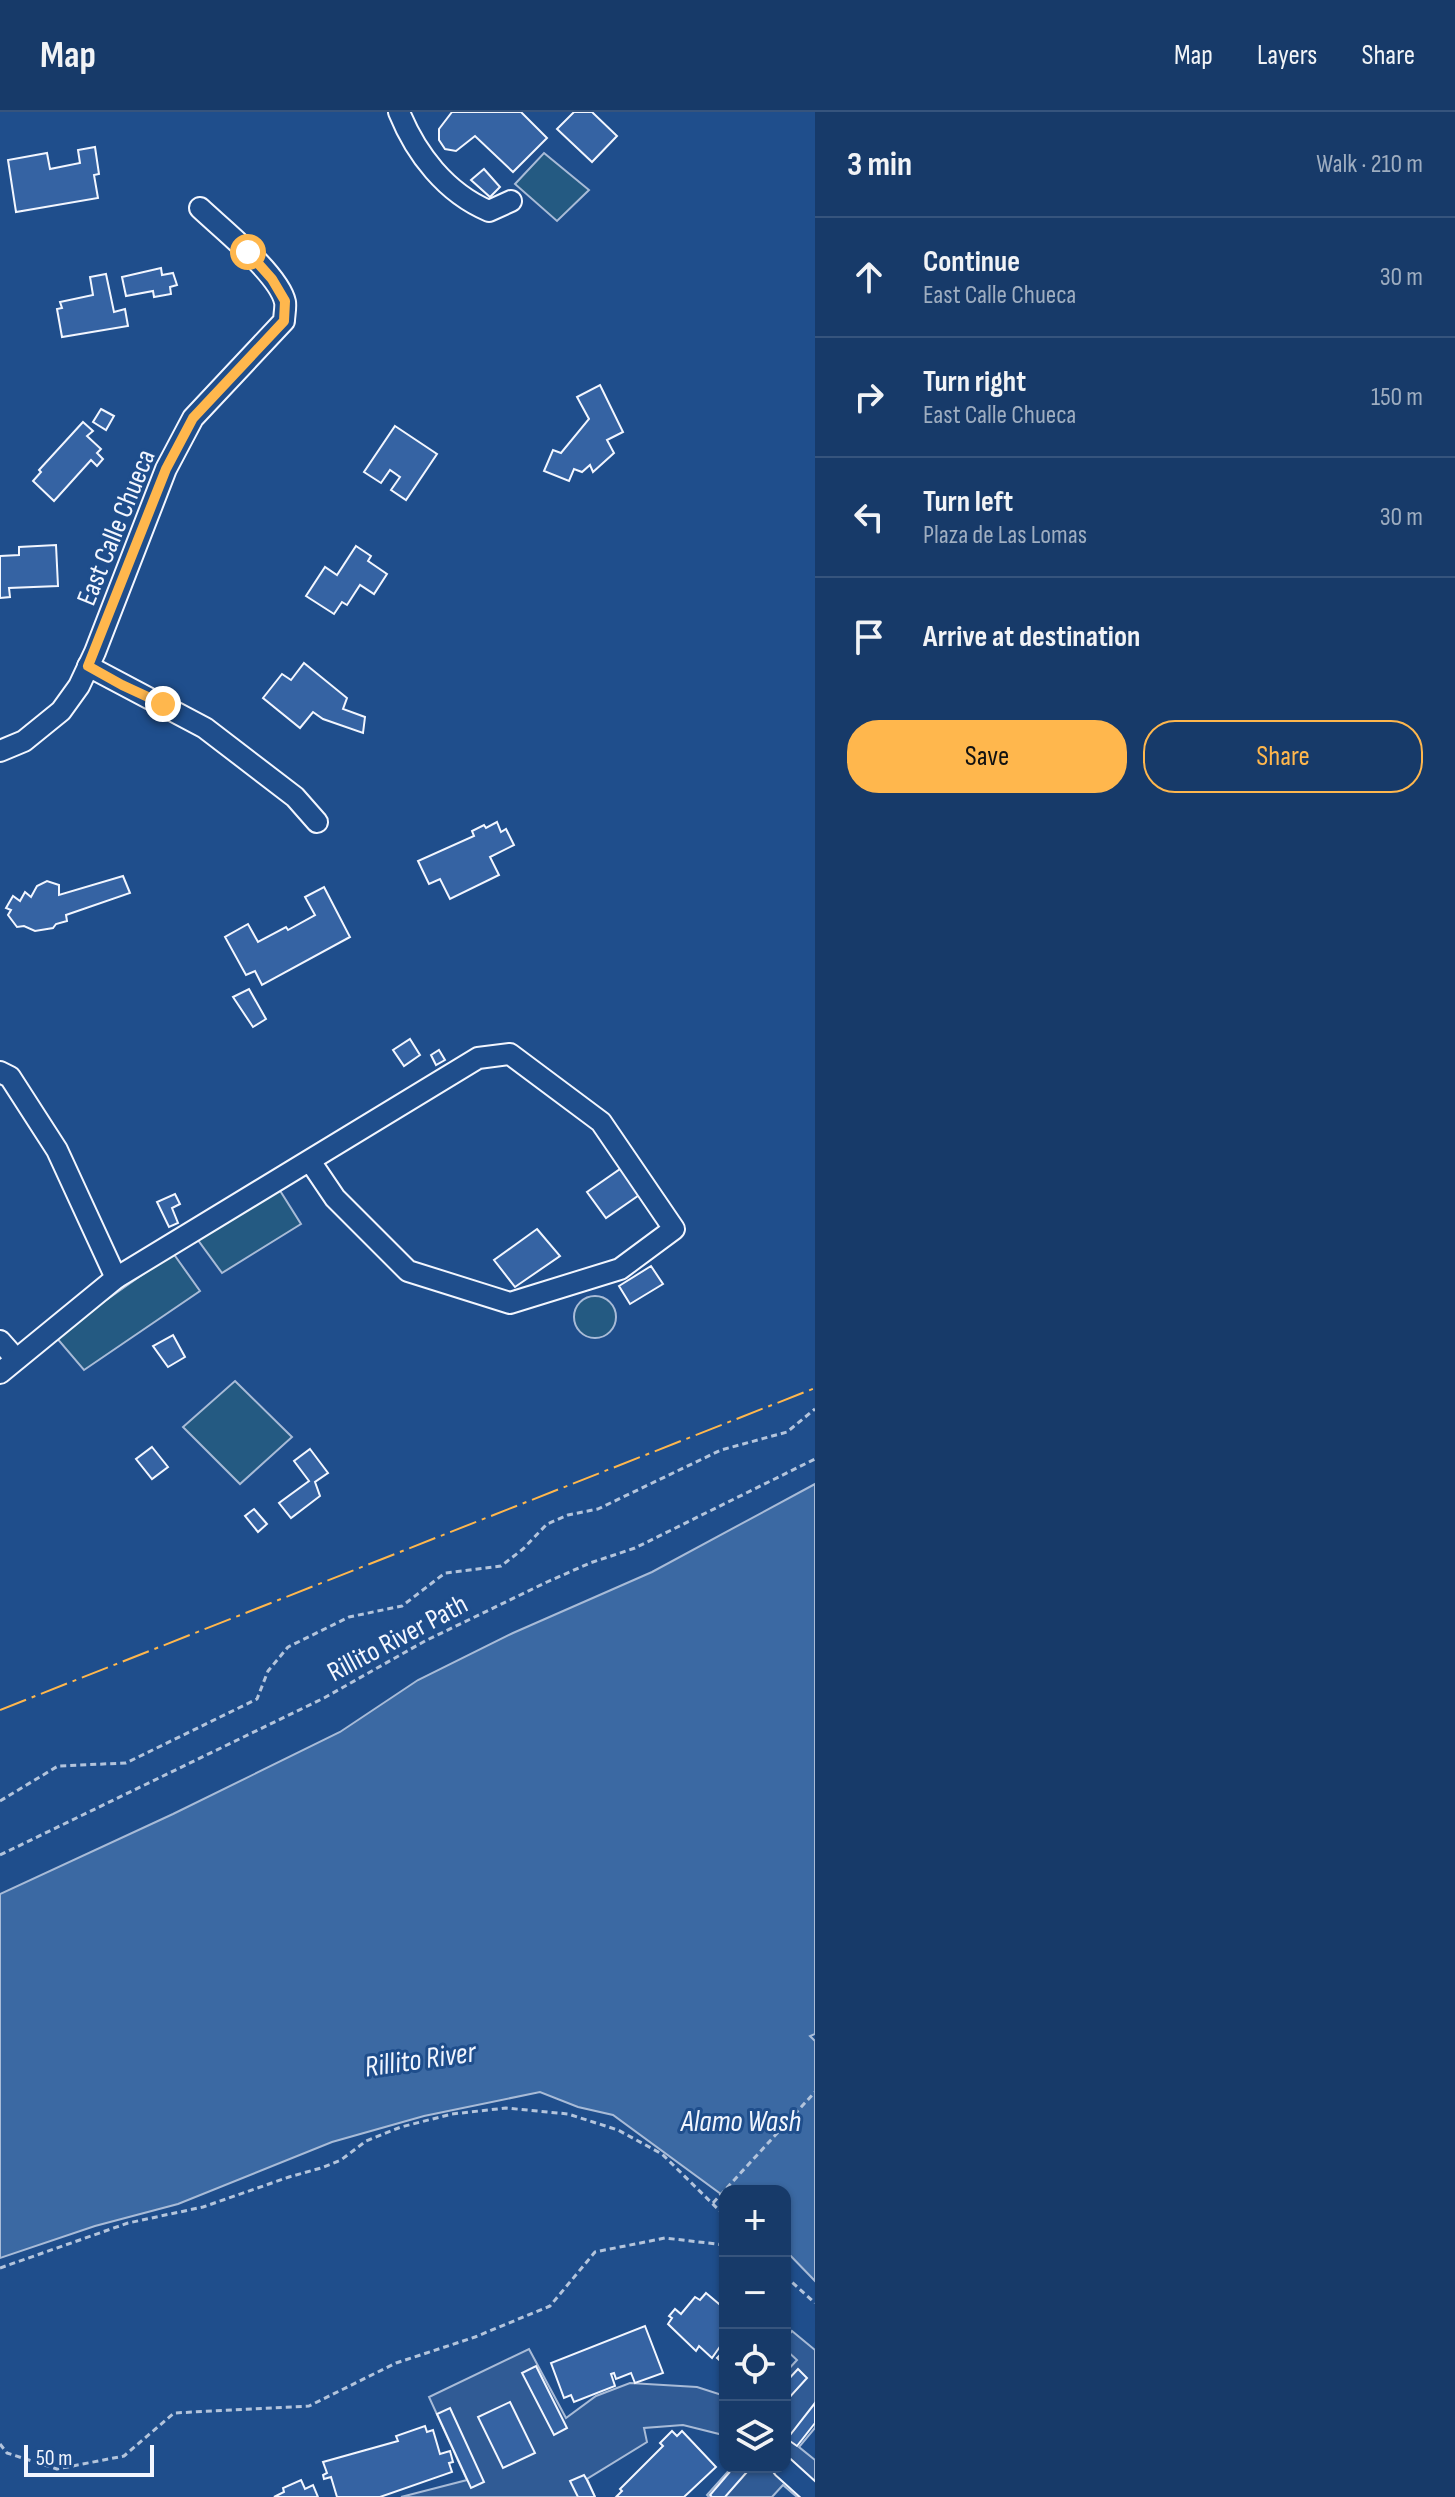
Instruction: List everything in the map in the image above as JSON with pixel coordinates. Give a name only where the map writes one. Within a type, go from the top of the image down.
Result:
[{"type":"street","points":[[399,112],[408,135],[435,173],[475,205],[489,211],[511,201]]},
{"type":"street","name":"East Calle Chueca","points":[[0,751],[24,741],[61,711],[79,686],[166,469],[193,418],[284,321],[285,301],[272,279],[200,208]]},
{"type":"street","points":[[88,666],[205,728],[295,797],[317,822]]},
{"type":"street","points":[[0,1341],[8,1366],[116,1278],[478,1058],[510,1054],[601,1122],[674,1229],[620,1269],[510,1303],[408,1271],[335,1198],[310,1161]]},
{"type":"street","points":[[0,1072],[10,1077],[57,1150],[116,1278]]},
{"type":"street","points":[[790,2473],[815,2496]]},
{"type":"path","points":[[0,1801],[58,1766],[126,1763],[257,1699],[268,1671],[288,1647],[349,1617],[402,1606],[445,1573],[501,1566],[547,1524],[568,1515],[598,1509],[721,1450],[787,1432],[815,1409]]},
{"type":"path","name":"Rillito River Path","points":[[0,1855],[324,1698],[425,1641],[590,1563],[635,1548],[815,1459]]},
{"type":"path","points":[[713,2203],[815,2092]]},
{"type":"path","points":[[0,2268],[128,2223],[203,2207],[321,2168],[341,2160],[366,2141],[401,2127],[452,2114],[506,2108],[568,2114],[618,2130],[662,2154],[719,2210]]},
{"type":"path","points":[[0,2444],[7,2453],[57,2469],[124,2456],[174,2413],[309,2406],[396,2363],[475,2337],[550,2306],[595,2252],[665,2238],[719,2244]]},
{"type":"path","points":[[791,2281],[815,2303]]},
{"type":"shaded area","points":[[544,153],[589,190],[557,221],[515,184]]},
{"type":"shaded area","points":[[279,1189],[301,1224],[222,1273],[195,1236]]},
{"type":"shaded area","points":[[173,1253],[200,1291],[84,1370],[55,1336]]},
{"type":"shaded area","points":[[595,1296],[610,1302],[616,1317],[610,1332],[595,1338],[580,1332],[574,1317],[580,1302]]},
{"type":"shaded area","points":[[235,1381],[292,1437],[240,1484],[183,1427]]},
{"type":"shaded area","points":[[791,2332],[815,2350],[815,2428],[799,2447],[815,2460],[815,2497],[797,2497],[783,2485],[772,2497],[709,2497],[707,2495],[727,2473],[791,2473],[791,2366],[797,2360],[791,2354]]},
{"type":"shaded area","points":[[529,2349],[566,2418],[596,2396],[630,2383],[697,2387],[719,2394],[719,2434],[683,2425],[644,2428],[647,2442],[587,2479],[595,2497],[401,2497],[467,2480],[429,2397]]},
{"type":"water","points":[[815,1484],[815,2034],[810,2036],[815,2041],[815,2281],[791,2256],[791,2185],[719,2185],[719,2193],[613,2115],[578,2107],[540,2092],[424,2116],[332,2142],[178,2204],[95,2226],[0,2258],[0,1894],[340,1732],[418,1680],[513,1633],[652,1572]]},
{"type":"building","points":[[452,112],[521,112],[547,138],[513,172],[475,136],[456,151],[445,149],[439,140],[439,129]]},
{"type":"building","points":[[574,112],[592,112],[617,136],[592,162],[557,129]]},
{"type":"building","points":[[95,147],[99,174],[94,175],[98,198],[16,212],[8,160],[47,153],[50,169],[80,163],[78,150]]},
{"type":"building","points":[[484,169],[500,187],[490,197],[471,180]]},
{"type":"building","points":[[161,268],[162,275],[173,273],[177,285],[170,287],[171,294],[154,297],[153,291],[126,296],[122,277]]},
{"type":"building","points":[[106,274],[114,312],[125,309],[128,326],[62,337],[57,309],[62,308],[60,302],[93,295],[90,277]]},
{"type":"building","points":[[600,385],[623,432],[607,440],[614,453],[593,472],[590,465],[582,472],[574,469],[569,481],[544,471],[553,450],[561,453],[589,419],[577,397]]},
{"type":"building","points":[[101,409],[114,416],[106,430],[93,422]]},
{"type":"building","points":[[83,422],[93,431],[87,436],[101,449],[97,453],[103,459],[97,466],[91,460],[54,501],[33,481],[41,472],[39,470]]},
{"type":"building","points":[[395,426],[437,454],[406,500],[391,490],[400,477],[390,470],[381,483],[364,472]]},
{"type":"building","points":[[56,545],[58,586],[9,588],[10,597],[0,598],[0,556],[19,555],[19,547]]},
{"type":"building","points":[[356,546],[371,556],[368,561],[387,574],[374,594],[360,585],[347,605],[342,602],[334,614],[306,596],[325,567],[337,575]]},
{"type":"building","points":[[304,663],[347,698],[343,709],[365,717],[363,733],[323,719],[313,712],[300,728],[263,698],[282,674],[291,680]]},
{"type":"building","points":[[497,822],[501,832],[506,829],[514,845],[490,857],[499,875],[450,899],[440,879],[429,884],[418,861],[474,836],[472,831],[484,825],[486,828]]},
{"type":"building","points":[[123,876],[130,893],[66,915],[67,921],[53,928],[35,931],[24,926],[17,927],[8,915],[11,910],[6,908],[13,896],[20,901],[25,892],[31,897],[37,886],[47,881],[59,885],[59,895]]},
{"type":"building","points":[[324,887],[350,937],[262,985],[255,971],[246,975],[225,937],[248,924],[258,942],[286,927],[288,930],[315,915],[305,897]]},
{"type":"building","points":[[249,989],[266,1019],[253,1027],[233,997]]},
{"type":"building","points":[[410,1039],[420,1055],[404,1066],[393,1050]]},
{"type":"building","points":[[439,1050],[445,1060],[436,1065],[431,1055]]},
{"type":"building","points":[[623,1167],[642,1193],[606,1218],[587,1192]]},
{"type":"building","points":[[175,1194],[180,1204],[172,1208],[178,1223],[169,1227],[157,1202]]},
{"type":"building","points":[[537,1229],[560,1256],[515,1287],[494,1260]]},
{"type":"building","points":[[651,1266],[663,1284],[630,1304],[619,1286]]},
{"type":"building","points":[[173,1335],[185,1357],[168,1367],[153,1346]]},
{"type":"building","points":[[152,1447],[168,1467],[152,1479],[136,1459]]},
{"type":"building","points":[[310,1449],[328,1473],[315,1482],[320,1496],[291,1518],[279,1503],[309,1481],[294,1461]]},
{"type":"building","points":[[254,1509],[267,1524],[258,1532],[245,1516]]},
{"type":"building","points":[[706,2293],[719,2304],[719,2348],[712,2358],[699,2346],[696,2351],[668,2324],[672,2318],[669,2316],[675,2309],[681,2314],[695,2297],[700,2300]]},
{"type":"building","points":[[645,2326],[663,2373],[635,2383],[631,2373],[616,2379],[614,2373],[611,2374],[615,2386],[574,2402],[571,2395],[564,2398],[551,2363]]},
{"type":"building","points":[[536,2366],[567,2428],[554,2435],[522,2373]]},
{"type":"building","points":[[798,2369],[807,2378],[791,2396],[791,2377]]},
{"type":"building","points":[[510,2402],[535,2453],[503,2468],[478,2417]]},
{"type":"building","points":[[815,2403],[815,2423],[797,2446],[791,2442],[791,2434]]},
{"type":"building","points":[[450,2408],[484,2482],[471,2488],[437,2414]]},
{"type":"building","points":[[425,2426],[427,2432],[433,2430],[440,2454],[450,2451],[452,2472],[380,2497],[337,2497],[331,2477],[324,2479],[323,2475],[327,2473],[323,2462],[398,2441],[396,2436]]},
{"type":"building","points":[[672,2431],[677,2436],[682,2431],[716,2467],[684,2497],[616,2497],[622,2491],[620,2489],[663,2446],[660,2443]]},
{"type":"building","points":[[729,2473],[746,2473],[725,2497],[710,2495]]},
{"type":"building","points":[[584,2475],[595,2497],[578,2497],[570,2481]]},
{"type":"building","points":[[301,2480],[305,2489],[313,2485],[318,2497],[274,2497],[284,2492],[283,2488]]},
{"type":"power","points":[[0,1710],[815,1388]]},
{"type":"route","points":[[163,704],[88,666],[166,469],[193,418],[284,321],[285,301],[272,279],[248,252]]},
{"type":"water label","name":"Rillito River","points":[[420,2059]]},
{"type":"water label","name":"Alamo Wash","points":[[741,2121]]}]
